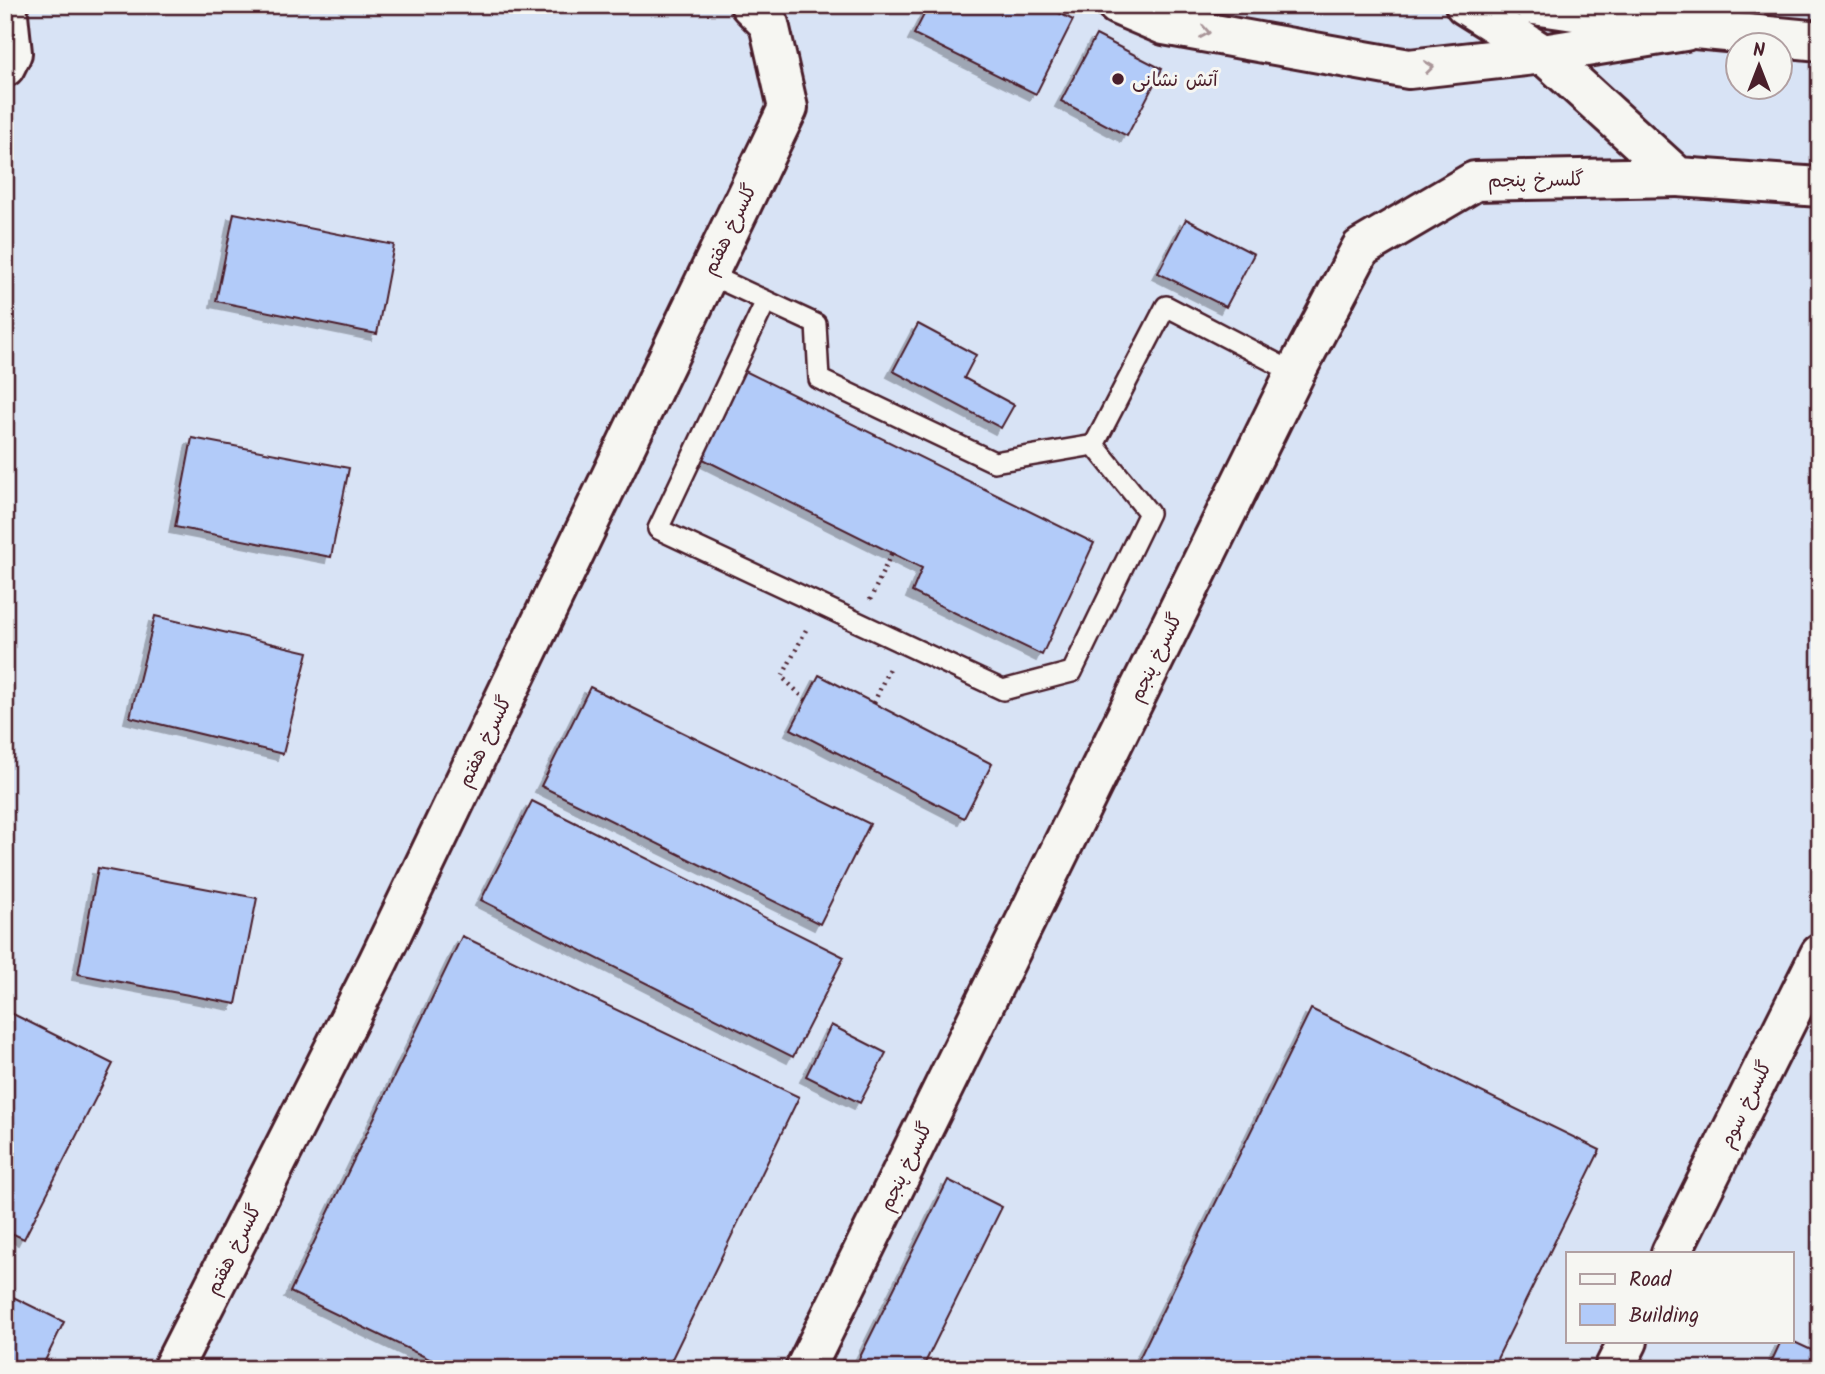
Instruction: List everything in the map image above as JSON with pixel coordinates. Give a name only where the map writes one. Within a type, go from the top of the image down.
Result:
[{"type":"street","points":[[5,66],[12,53],[7,5]]},
{"type":"street","points":[[1117,5],[1164,25],[1409,69],[1543,54],[1695,29]]},
{"type":"street","points":[[1465,5],[1543,54],[1678,177]]},
{"type":"street","points":[[1534,5],[1695,29],[1820,41]]},
{"type":"street","name":"گلسرخ هفتم","points":[[172,1369],[378,962],[788,108],[768,11]]},
{"type":"street","name":"گلسرخ پنجم","points":[[805,1369],[1295,373],[1361,248],[1475,181],[1678,177],[1820,187]]},
{"type":"street","name":"گلسرخ سوم","points":[[1671,1252],[1820,954]]},
{"type":"street","points":[[1614,1369],[1628,1342]]},
{"type":"lane","points":[[708,274],[816,324],[818,379],[994,462],[1094,444]]},
{"type":"lane","points":[[766,301],[658,529],[1003,691],[1072,673],[1149,513],[1094,444]]},
{"type":"lane","points":[[1094,444],[1166,306],[1295,373]]},
{"type":"path","points":[[859,623],[892,552]]},
{"type":"path","points":[[806,700],[782,677],[819,604]]},
{"type":"path","points":[[874,703],[901,643]]},
{"type":"shaded area","points":[[5,5],[1820,5],[1820,1369],[5,1369]]},
{"type":"building","points":[[929,5],[1043,5],[1073,20],[1036,94],[914,34]]},
{"type":"building","points":[[1096,35],[1162,69],[1127,136],[1061,101]]},
{"type":"building","points":[[234,213],[394,245],[377,334],[216,301]]},
{"type":"building","points":[[1186,219],[1254,254],[1226,307],[1158,273]]},
{"type":"building","points":[[918,324],[976,355],[964,378],[1014,405],[1001,428],[893,371]]},
{"type":"building","points":[[743,370],[1094,543],[1042,655],[912,592],[922,568],[701,458]]},
{"type":"building","points":[[192,438],[349,468],[331,557],[175,527]]},
{"type":"building","points":[[155,616],[308,652],[283,754],[130,717]]},
{"type":"building","points":[[819,675],[992,764],[964,818],[791,729]]},
{"type":"building","points":[[590,687],[870,824],[820,924],[541,786]]},
{"type":"building","points":[[532,801],[844,957],[793,1057],[481,900]]},
{"type":"building","points":[[98,868],[257,898],[236,1004],[78,974]]},
{"type":"building","points":[[462,936],[799,1097],[667,1369],[450,1369],[290,1292]]},
{"type":"building","points":[[1311,1009],[1600,1150],[1492,1369],[1134,1369]]},
{"type":"building","points":[[5,1010],[113,1064],[24,1239],[5,1230]]},
{"type":"building","points":[[831,1025],[886,1053],[860,1103],[806,1076]]},
{"type":"building","points":[[948,1180],[1002,1207],[922,1369],[854,1369]]},
{"type":"building","points":[[5,1293],[64,1322],[41,1369],[5,1369]]},
{"type":"building","points":[[1781,1342],[1794,1342],[1820,1354],[1820,1369],[1768,1369]]},
{"type":"place","name":"آتش نشانی","points":[[1118,79]]}]
